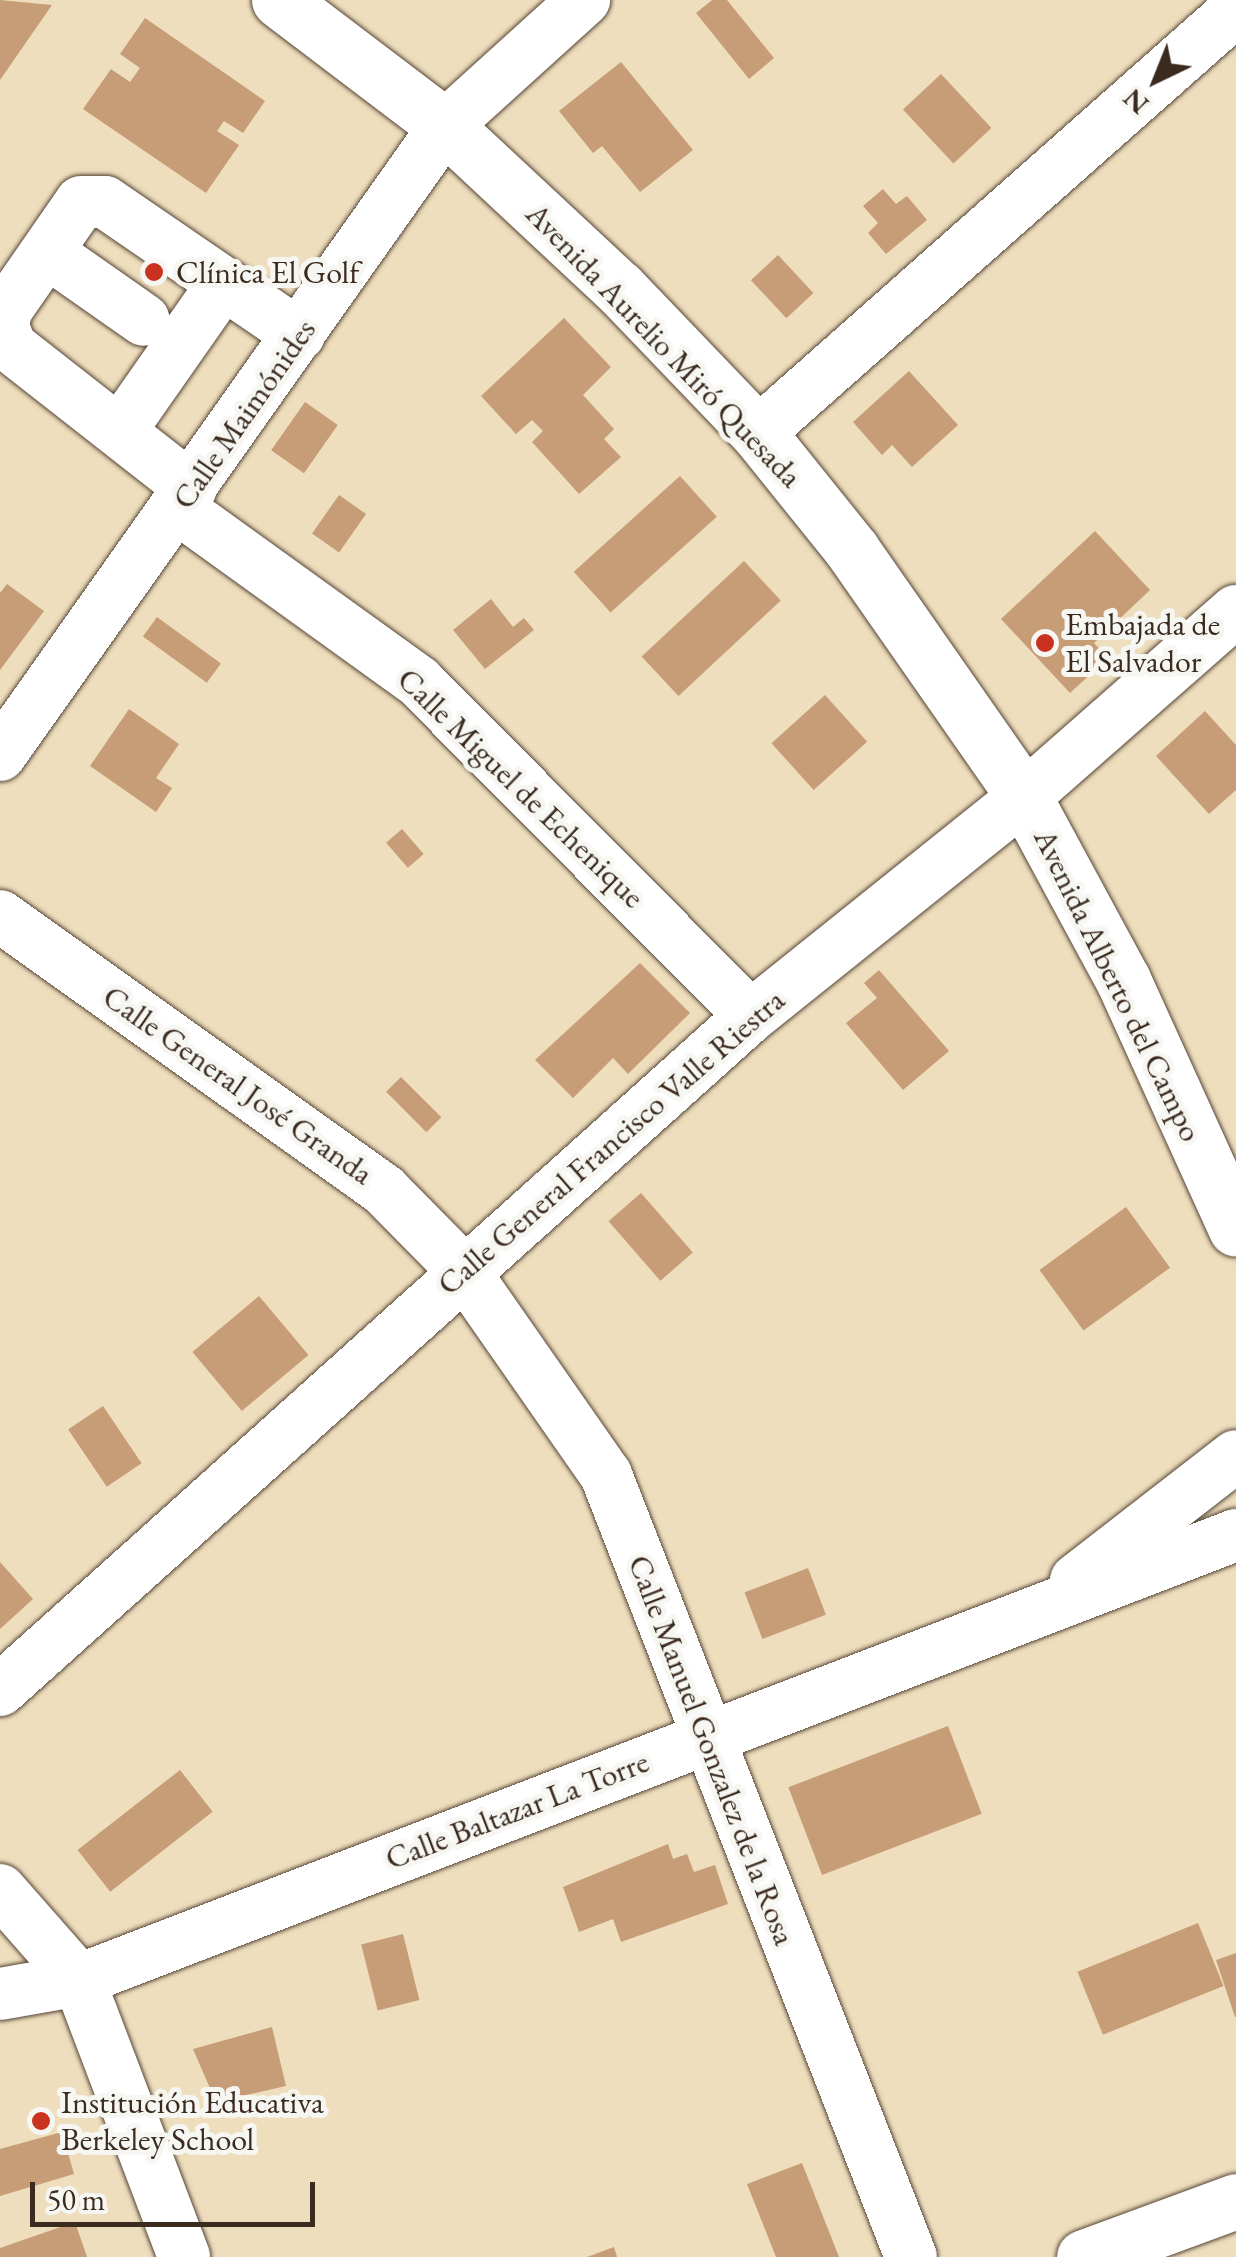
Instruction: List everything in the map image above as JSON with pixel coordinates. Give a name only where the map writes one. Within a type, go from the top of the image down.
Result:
[{"type":"main road","name":"Avenida Aurelio Miró Quesada","points":[[278,0],[445,126],[619,288],[758,433],[852,550],[1024,797]]},
{"type":"main road","name":"Avenida Alberto del Campo","points":[[1024,797],[1123,980],[1236,1229]]},
{"type":"main road","points":[[1084,2257],[1236,2201]]},
{"type":"street","name":"Calle Maimónides","points":[[0,755],[445,126],[584,0]]},
{"type":"street","points":[[758,433],[1236,10]]},
{"type":"street","points":[[5,354],[6,310],[81,202],[94,198],[299,336]]},
{"type":"street","points":[[47,252],[144,320]]},
{"type":"street","points":[[122,428],[223,284]]},
{"type":"street","name":"Calle Miguel de Echenique","points":[[5,354],[122,428],[185,498],[419,682],[752,1016]]},
{"type":"street","name":"Calle General Francisco Valle Riestra","points":[[0,1690],[464,1270],[752,1016],[1024,797],[1236,611]]},
{"type":"street","name":"Calle General José Granda","points":[[0,916],[384,1190],[464,1270]]},
{"type":"street","name":"Calle Manuel Gonzalez de la Rosa","points":[[464,1270],[606,1475],[911,2257]]},
{"type":"street","name":"Calle Baltazar La Torre","points":[[1031,1614],[1236,1456]]},
{"type":"street","name":"Calle Baltazar La Torre","points":[[0,1994],[79,1980],[705,1736],[1236,1535]]},
{"type":"street","points":[[0,1890],[79,1980],[184,2257]]},
{"type":"building","points":[[0,0],[52,5],[0,80]]},
{"type":"building","points":[[712,0],[727,0],[774,58],[749,79],[696,13]]},
{"type":"building","points":[[145,18],[265,101],[243,133],[224,121],[217,131],[239,145],[206,193],[83,109],[111,69],[130,82],[140,68],[120,54]]},
{"type":"building","points":[[621,62],[693,150],[640,192],[602,146],[593,153],[559,111]]},
{"type":"building","points":[[941,74],[991,128],[953,164],[903,109]]},
{"type":"building","points":[[883,189],[896,204],[907,196],[927,220],[886,254],[868,233],[878,223],[863,206]]},
{"type":"building","points":[[778,255],[813,293],[786,318],[751,280]]},
{"type":"building","points":[[564,318],[611,367],[583,395],[614,429],[604,439],[621,457],[579,494],[532,442],[543,431],[532,420],[516,434],[481,396]]},
{"type":"building","points":[[909,371],[958,425],[912,467],[892,445],[882,455],[853,422]]},
{"type":"building","points":[[305,402],[338,425],[304,473],[271,450]]},
{"type":"building","points":[[680,476],[717,517],[611,613],[574,572]]},
{"type":"building","points":[[339,495],[366,514],[339,552],[312,534]]},
{"type":"building","points":[[1095,531],[1150,590],[1094,643],[1108,658],[1070,693],[1001,619]]},
{"type":"building","points":[[744,561],[781,600],[678,696],[642,656]]},
{"type":"building","points":[[7,584],[44,611],[0,670],[0,593]]},
{"type":"building","points":[[491,599],[513,627],[524,618],[534,630],[485,669],[453,630]]},
{"type":"building","points":[[157,617],[221,663],[207,683],[143,636]]},
{"type":"building","points":[[825,695],[867,742],[814,790],[771,743]]},
{"type":"building","points":[[129,709],[179,744],[156,778],[172,788],[156,812],[90,766]]},
{"type":"building","points":[[1205,711],[1236,745],[1236,790],[1209,814],[1156,756]]},
{"type":"building","points":[[402,829],[424,854],[408,868],[386,843]]},
{"type":"building","points":[[640,963],[690,1013],[628,1074],[613,1058],[573,1098],[535,1060]]},
{"type":"building","points":[[879,970],[949,1051],[903,1090],[846,1023],[877,998],[864,983]]},
{"type":"building","points":[[401,1077],[441,1117],[426,1132],[386,1092]]},
{"type":"building","points":[[641,1193],[693,1253],[660,1281],[609,1221]]},
{"type":"building","points":[[1126,1207],[1170,1268],[1084,1331],[1039,1270]]},
{"type":"building","points":[[259,1296],[308,1355],[242,1411],[192,1352]]},
{"type":"building","points":[[103,1406],[142,1463],[107,1487],[68,1429]]},
{"type":"building","points":[[0,1562],[33,1599],[0,1629]]},
{"type":"building","points":[[808,1568],[826,1615],[762,1639],[745,1592]]},
{"type":"building","points":[[948,1726],[982,1814],[822,1875],[788,1787]]},
{"type":"building","points":[[180,1770],[213,1812],[110,1892],[78,1850]]},
{"type":"building","points":[[668,1844],[673,1859],[687,1854],[694,1872],[715,1865],[728,1904],[621,1942],[613,1919],[579,1932],[563,1887]]},
{"type":"building","points":[[1198,1923],[1223,1986],[1103,2035],[1077,1972]]},
{"type":"building","points":[[403,1934],[419,2000],[378,2010],[361,1944]]},
{"type":"building","points":[[1236,1953],[1236,2017],[1235,2017],[1216,1960]]},
{"type":"building","points":[[272,2027],[286,2086],[216,2102],[193,2049]]},
{"type":"building","points":[[62,2132],[74,2174],[0,2196],[0,2149]]},
{"type":"building","points":[[802,2163],[839,2257],[776,2257],[747,2184]]},
{"type":"building","points":[[75,2222],[87,2257],[0,2257],[0,2248]]},
{"type":"building","points":[[614,2247],[617,2257],[587,2257]]},
{"type":"place","name":"Clínica El Golf","points":[[154,272]]},
{"type":"place","name":"Embajada de El Salvador","points":[[1045,643]]},
{"type":"place","name":"Institución Educativa Berkeley School","points":[[41,2121]]}]
